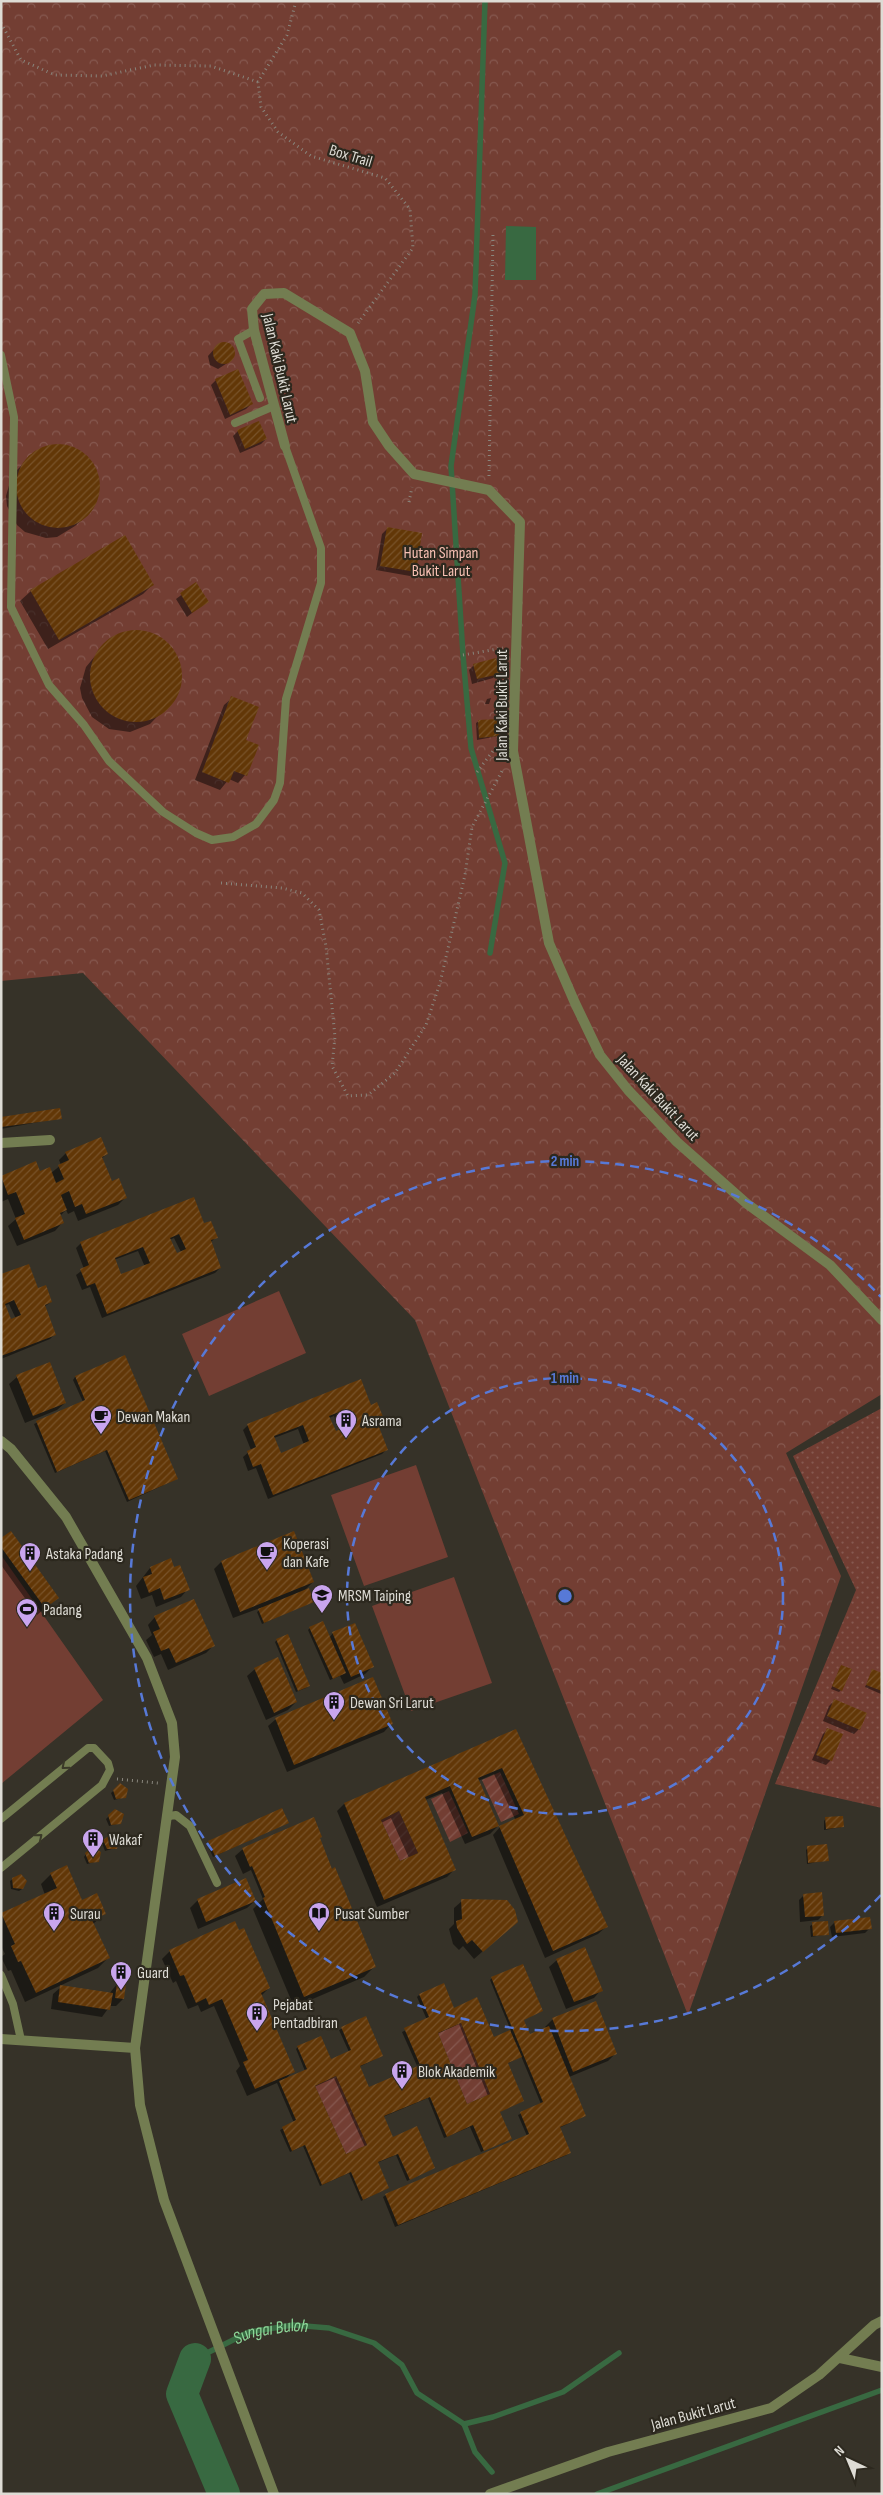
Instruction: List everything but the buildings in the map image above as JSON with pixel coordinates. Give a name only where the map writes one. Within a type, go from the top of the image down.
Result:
[{"type":"street","name":"Jalan Kaki Bukit Larut","points":[[285,446],[254,330],[252,309],[264,294],[284,293],[350,333]]},
{"type":"street","points":[[350,333],[366,371],[373,422],[389,446],[414,474],[489,490]]},
{"type":"street","name":"Jalan Kaki Bukit Larut","points":[[489,490],[520,522],[513,751],[550,942],[575,1004],[600,1055],[628,1090],[677,1142],[746,1203],[830,1265],[882,1320]]},
{"type":"street","points":[[1,1143],[50,1140]]},
{"type":"street","points":[[1,1441],[11,1449],[66,1517],[147,1658],[172,1723],[175,1757],[135,2048],[140,2104],[164,2200],[274,2494]]},
{"type":"street","points":[[1,2038],[135,2048]]},
{"type":"street","name":"Jalan Bukit Larut","points":[[490,2494],[608,2452],[771,2408],[819,2375],[840,2358],[874,2325],[882,2321]]},
{"type":"street","points":[[840,2358],[882,2367]]},
{"type":"lane","points":[[254,330],[238,339],[260,398]]},
{"type":"lane","points":[[1,355],[14,417],[11,607],[49,685],[84,725],[109,761],[163,812],[196,833],[212,840],[233,837],[256,824],[274,800],[280,783],[286,699],[321,583],[321,548],[285,446]]},
{"type":"lane","points":[[235,422],[274,406]]},
{"type":"lane","points":[[1,1819],[88,1748],[94,1748],[108,1763],[110,1770],[108,1777],[102,1785],[1,1868]]},
{"type":"lane","points":[[166,1821],[169,1816],[176,1815],[190,1826],[217,1883]]},
{"type":"lane","points":[[1,1976],[13,2004],[21,2040]]},
{"type":"path","points":[[1,23],[21,60],[55,75],[102,76],[154,65],[211,66],[258,82],[288,35],[296,1]]},
{"type":"path","name":"Box Trail","points":[[258,82],[261,107],[278,132],[311,156],[385,178],[410,209],[413,248],[350,333]]},
{"type":"path","points":[[489,490],[493,232]]},
{"type":"path","points":[[463,655],[516,645]]},
{"type":"path","points":[[222,883],[282,888],[302,893],[319,910],[326,946],[335,1037],[332,1066],[348,1096],[368,1095],[395,1073],[426,1024],[440,983],[465,875],[472,828],[513,751],[498,742],[478,772]]},
{"type":"path","points":[[108,1777],[171,1784]]},
{"type":"green space","name":"Hutan Simpan Bukit Larut","points":[[1,1],[882,1],[882,1394],[786,1453],[841,1576],[688,2015],[415,1320],[83,973],[1,981]]},
{"type":"green space","points":[[279,1291],[306,1353],[209,1396],[182,1334]]},
{"type":"green space","points":[[882,1408],[882,1808],[775,1784],[856,1590],[793,1456]]},
{"type":"green space","points":[[416,1465],[448,1557],[364,1586],[331,1495]]},
{"type":"green space","name":"Padang","points":[[1,1555],[103,1700],[1,1784]]},
{"type":"green space","points":[[454,1577],[492,1683],[411,1711],[372,1606]]},
{"type":"green space","points":[[500,1772],[519,1814],[501,1822],[482,1780]]},
{"type":"green space","points":[[449,1791],[468,1833],[450,1842],[431,1799]]},
{"type":"green space","points":[[399,1811],[418,1853],[400,1861],[381,1820]]},
{"type":"green space","points":[[461,2023],[490,2094],[467,2104],[438,2033]]},
{"type":"green space","points":[[336,2076],[367,2145],[346,2154],[315,2086]]},
{"type":"shaded area","points":[[506,226],[536,227],[536,280],[505,280]]},
{"type":"waterway","points":[[485,1],[475,295],[451,466],[471,748],[505,863],[490,953]]},
{"type":"waterway","name":"Sungai Buloh","points":[[195,2359],[249,2332],[293,2325],[329,2328],[374,2343],[402,2365],[417,2393],[464,2424]]},
{"type":"waterway","points":[[464,2424],[493,2417],[563,2392],[619,2353]]},
{"type":"waterway","name":"Sungai Buloh","points":[[195,2359],[182,2394],[224,2494]]},
{"type":"waterway","points":[[597,2494],[882,2390]]},
{"type":"waterway","points":[[464,2424],[475,2452],[492,2472]]},
{"type":"place","name":"Dewan Makan","points":[[101,1435]]},
{"type":"place","name":"Asrama","points":[[346,1439]]},
{"type":"place","name":"Koperasi dan Kafe","points":[[267,1571]]},
{"type":"place","name":"Astaka Padang","points":[[30,1572]]},
{"type":"place","name":"MRSM Taiping","points":[[322,1614]]},
{"type":"place","name":"Padang","points":[[27,1628]]},
{"type":"place","name":"Dewan Sri Larut","points":[[334,1721]]},
{"type":"place","name":"Wakaf","points":[[93,1858]]},
{"type":"place","name":"Surau","points":[[54,1932]]},
{"type":"place","name":"Pusat Sumber","points":[[319,1932]]},
{"type":"place","name":"Guard","points":[[121,1991]]},
{"type":"place","name":"Pejabat Pentadbiran","points":[[257,2032]]},
{"type":"place","name":"Blok Akademik","points":[[402,2090]]}]
